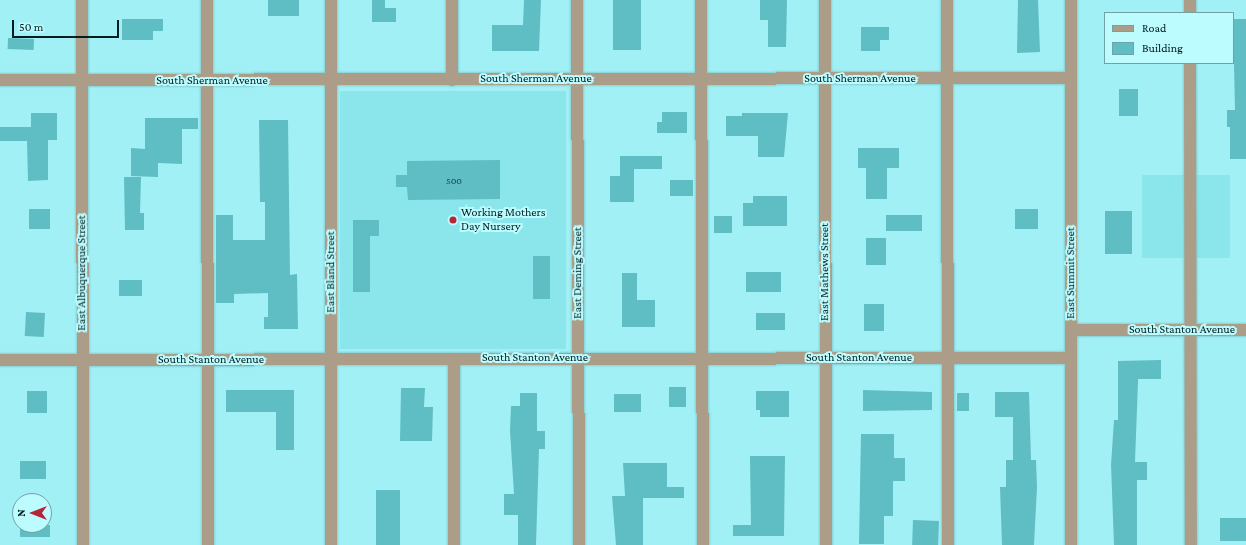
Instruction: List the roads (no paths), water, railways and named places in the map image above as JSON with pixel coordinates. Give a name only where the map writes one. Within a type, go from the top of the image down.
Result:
[{"type":"street","name":"East Albuquerque Street","points":[[82,0],[83,545]]},
{"type":"street","points":[[207,0],[208,545]]},
{"type":"street","name":"East Bland Street","points":[[331,0],[331,545]]},
{"type":"street","points":[[452,0],[452,80]]},
{"type":"street","name":"East Deming Street","points":[[577,0],[578,545]]},
{"type":"street","points":[[701,0],[703,545]]},
{"type":"street","name":"East Mathews Street","points":[[825,0],[826,545]]},
{"type":"street","points":[[947,0],[948,545]]},
{"type":"street","name":"East Summit Street","points":[[1071,0],[1071,545]]},
{"type":"street","points":[[1190,0],[1190,12]]},
{"type":"street","points":[[1190,64],[1191,545]]},
{"type":"street","name":"South Sherman Avenue","points":[[0,80],[208,81],[577,78],[1071,78]]},
{"type":"street","name":"South Stanton Avenue","points":[[1070,330],[1246,330]]},
{"type":"street","name":"South Stanton Avenue","points":[[0,360],[1070,358]]},
{"type":"street","points":[[454,359],[454,545]]},
{"type":"place","name":"Working Mothers Day Nursery","points":[[453,220]]}]
